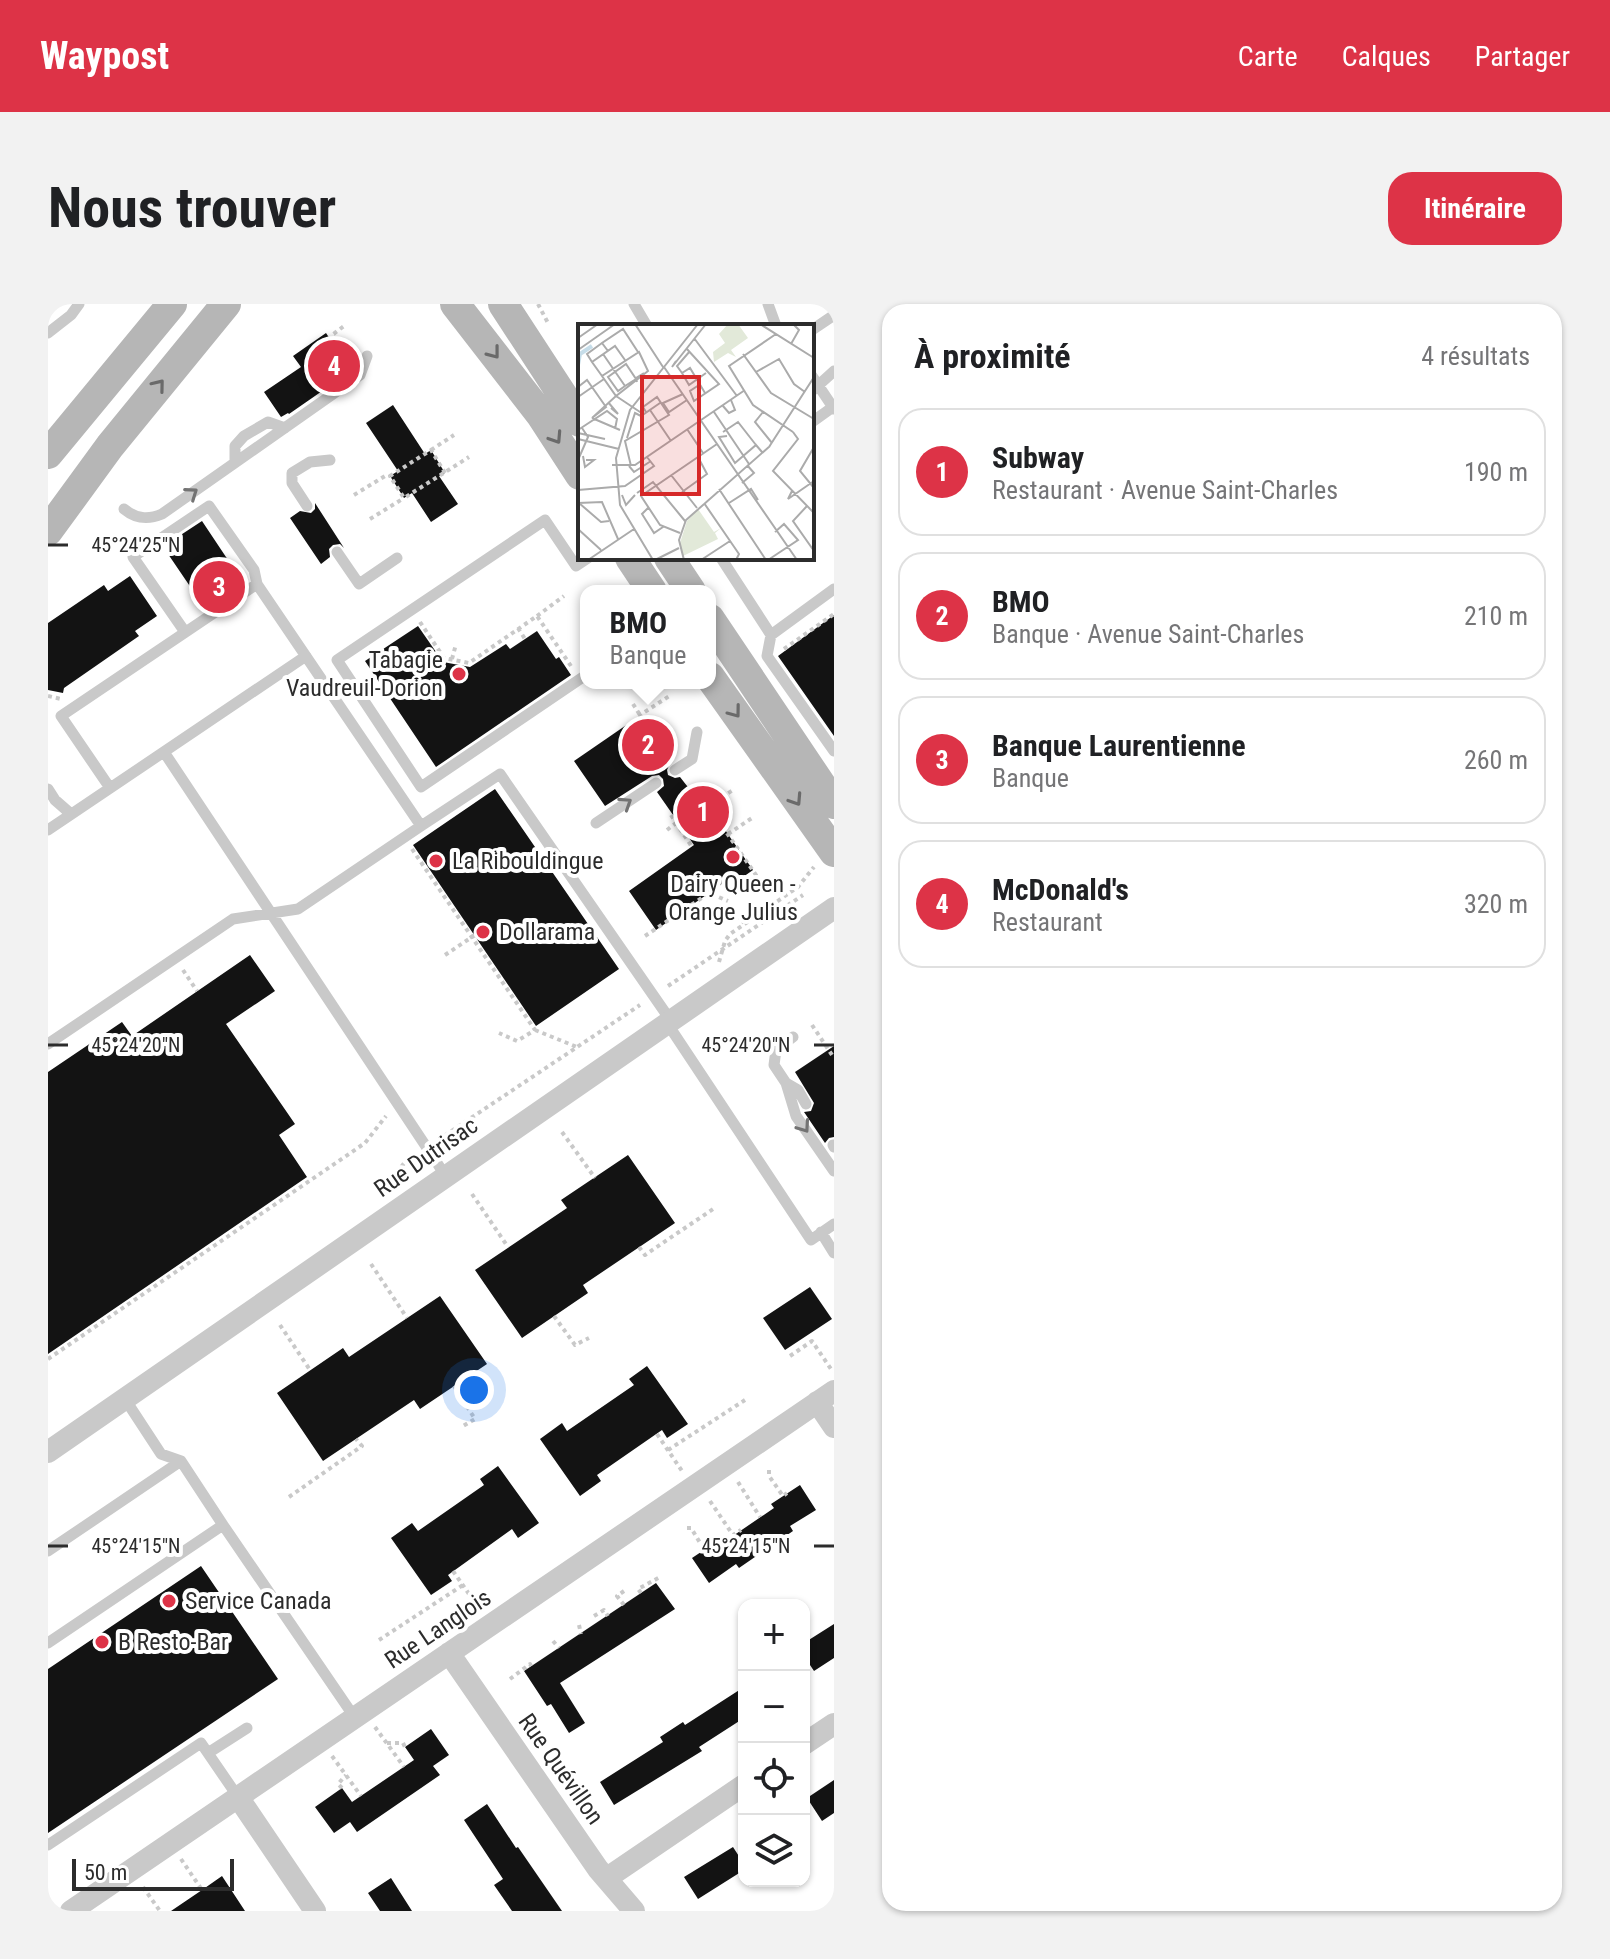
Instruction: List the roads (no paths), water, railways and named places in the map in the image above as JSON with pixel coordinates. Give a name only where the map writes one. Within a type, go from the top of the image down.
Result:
[{"type":"street","points":[[48,454],[172,304]]},
{"type":"street","points":[[48,531],[110,446],[226,304]]},
{"type":"street","points":[[455,304],[541,415],[578,472]]},
{"type":"street","points":[[503,304],[578,419]]},
{"type":"street","points":[[631,560],[648,585]]},
{"type":"street","points":[[670,560],[687,585]]},
{"type":"street","points":[[718,635],[834,804]]},
{"type":"street","points":[[716,686],[828,859]]},
{"type":"street","name":"Rue Dutrisac","points":[[48,1452],[834,908]]},
{"type":"street","points":[[826,1396],[834,1427]]},
{"type":"street","name":"Rue Langlois","points":[[71,1911],[238,1797],[364,1720],[449,1653],[826,1396]]},
{"type":"street","name":"Rue Quévillon","points":[[449,1653],[607,1878],[634,1911]]},
{"type":"street","points":[[806,1743],[834,1724]]},
{"type":"street","points":[[607,1878],[738,1789]]},
{"type":"street","points":[[238,1797],[315,1911]]},
{"type":"lane","points":[[48,333],[71,315],[79,304]]},
{"type":"lane","points":[[634,304],[646,324]]},
{"type":"lane","points":[[768,304],[775,324]]},
{"type":"lane","points":[[814,329],[834,315]]},
{"type":"lane","points":[[124,509],[138,517],[155,517],[360,375],[367,356]]},
{"type":"lane","points":[[814,421],[833,408],[814,384],[834,371]]},
{"type":"lane","points":[[307,506],[292,483],[292,473],[310,462],[330,460]]},
{"type":"lane","points":[[185,632],[133,557],[209,506],[254,570],[257,584],[421,826]]},
{"type":"lane","points":[[580,675],[421,787],[337,660],[545,520],[576,566],[585,560]]},
{"type":"lane","points":[[337,552],[359,584],[397,558]]},
{"type":"lane","points":[[722,560],[771,635]]},
{"type":"lane","points":[[110,788],[61,716],[257,584]]},
{"type":"lane","points":[[834,589],[771,635],[767,656],[834,751]]},
{"type":"lane","points":[[48,830],[306,656]]},
{"type":"lane","points":[[674,766],[692,759],[697,732]]},
{"type":"lane","points":[[164,752],[445,1175]]},
{"type":"lane","points":[[48,1044],[233,919],[298,909],[500,774],[654,996],[811,1240],[834,1224]]},
{"type":"lane","points":[[596,823],[656,783]]},
{"type":"lane","points":[[48,789],[71,814]]},
{"type":"lane","points":[[793,1037],[776,1050],[774,1065],[786,1083],[796,1116],[834,1171]]},
{"type":"lane","points":[[786,1083],[798,1090],[806,1104]]},
{"type":"lane","points":[[821,1232],[834,1253]]},
{"type":"lane","points":[[125,1399],[161,1454],[181,1461],[223,1525],[364,1720]]},
{"type":"lane","points":[[48,1551],[181,1461]]},
{"type":"lane","points":[[48,1643],[223,1525]]},
{"type":"lane","points":[[208,1753],[247,1728]]},
{"type":"lane","points":[[48,1845],[201,1743],[238,1797]]},
{"type":"place","name":"McDonald's","points":[[334,366]]},
{"type":"place","name":"Banque Laurentienne","points":[[219,587]]},
{"type":"place","name":"Tabagie Vaudreuil-Dorion","points":[[459,674]]},
{"type":"place","name":"BMO","points":[[648,745]]},
{"type":"place","name":"Subway","points":[[703,812]]},
{"type":"place","name":"Dairy Queen - Orange Julius","points":[[733,857]]},
{"type":"place","name":"La Ribouldingue","points":[[436,861]]},
{"type":"place","name":"Dollarama","points":[[483,932]]},
{"type":"place","name":"Service Canada","points":[[169,1601]]},
{"type":"place","name":"B Resto-Bar","points":[[102,1642]]}]
